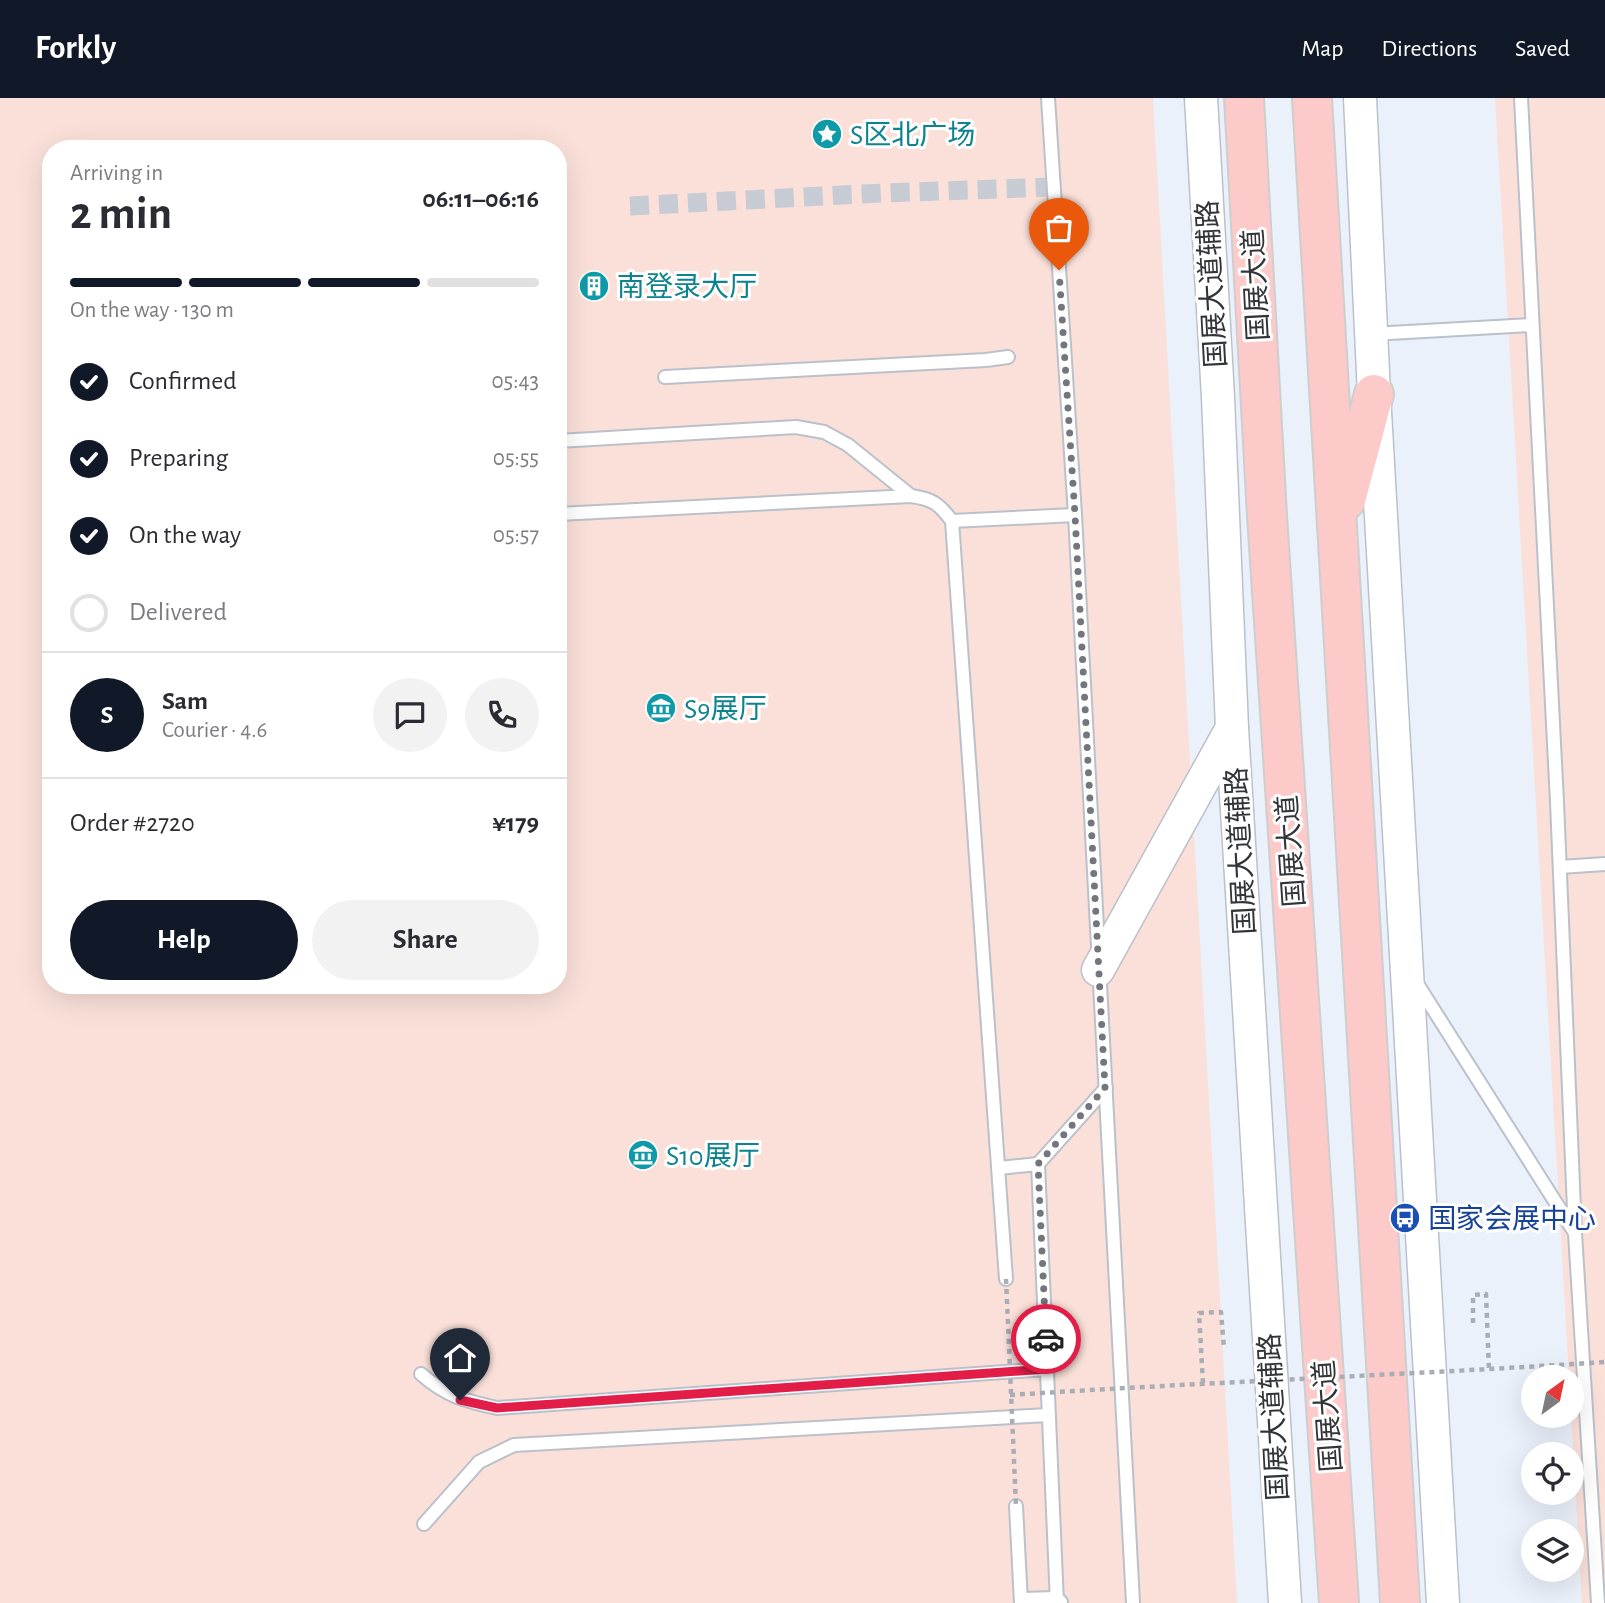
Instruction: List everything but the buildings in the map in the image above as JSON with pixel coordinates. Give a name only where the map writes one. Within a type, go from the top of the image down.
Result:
[{"type":"main road","name":"国展大道","points":[[1244,98],[1267,516],[1339,1603]]},
{"type":"main road","points":[[1312,98],[1400,1603]]},
{"type":"main road","points":[[1337,532],[1374,394]]},
{"type":"street","name":"国展大道辅路","points":[[1201,98],[1232,729],[1284,1603]]},
{"type":"street","points":[[1360,98],[1374,394],[1443,1603]]},
{"type":"street","points":[[1217,397],[1267,516]]},
{"type":"street","points":[[1098,970],[1232,729]]},
{"type":"lane","points":[[1048,98],[1075,515],[1133,1603]]},
{"type":"lane","points":[[1521,98],[1560,867],[1575,1233],[1598,1603]]},
{"type":"lane","points":[[1371,334],[1532,325]]},
{"type":"lane","points":[[665,377],[1007,357]]},
{"type":"lane","points":[[567,440],[796,427],[824,432],[848,445],[871,460],[891,481],[911,496]]},
{"type":"lane","points":[[567,513],[911,496],[929,499],[942,508],[952,521],[1006,1279]]},
{"type":"lane","points":[[952,521],[1075,515]]},
{"type":"lane","points":[[1560,867],[1605,864]]},
{"type":"lane","points":[[1407,969],[1575,1233]]},
{"type":"lane","points":[[999,1168],[1038,1164],[1105,1088]]},
{"type":"lane","points":[[1016,1506],[1021,1601],[1059,1601],[1038,1164]]},
{"type":"lane","points":[[421,1374],[436,1388],[460,1400],[497,1408],[1047,1369]]},
{"type":"lane","points":[[424,1524],[479,1462],[514,1445],[1049,1415]]},
{"type":"path","points":[[1006,1279],[1016,1506]]},
{"type":"path","points":[[1473,1323],[1472,1295],[1486,1294],[1489,1370]]},
{"type":"path","points":[[1203,1383],[1199,1313],[1222,1312],[1224,1348]]},
{"type":"path","points":[[1010,1395],[1605,1362]]},
{"type":"shaded area","points":[[0,98],[1153,98],[1237,1603],[0,1603]]},
{"type":"shaded area","points":[[1495,98],[1605,98],[1605,1603],[1582,1603],[1584,1519],[1577,1519],[1576,1505],[1584,1505],[1584,1442],[1573,1442],[1572,1428],[1584,1428],[1584,1365],[1568,1365]]},
{"type":"tunnel","points":[[630,206],[1053,187]]},
{"type":"way so far","points":[[1046,1339],[1038,1164],[1105,1088],[1075,515],[1059,270]]},
{"type":"place","name":"S区北广场","points":[[827,134]]},
{"type":"place","name":"南登录大厅","points":[[594,286]]},
{"type":"place","name":"S9展厅","points":[[661,708]]},
{"type":"place","name":"S10展厅","points":[[643,1155]]},
{"type":"place","name":"国家会展中心","points":[[1405,1218]]},
{"type":"route","points":[[460,1400],[497,1408],[1047,1369],[1046,1339]]}]
